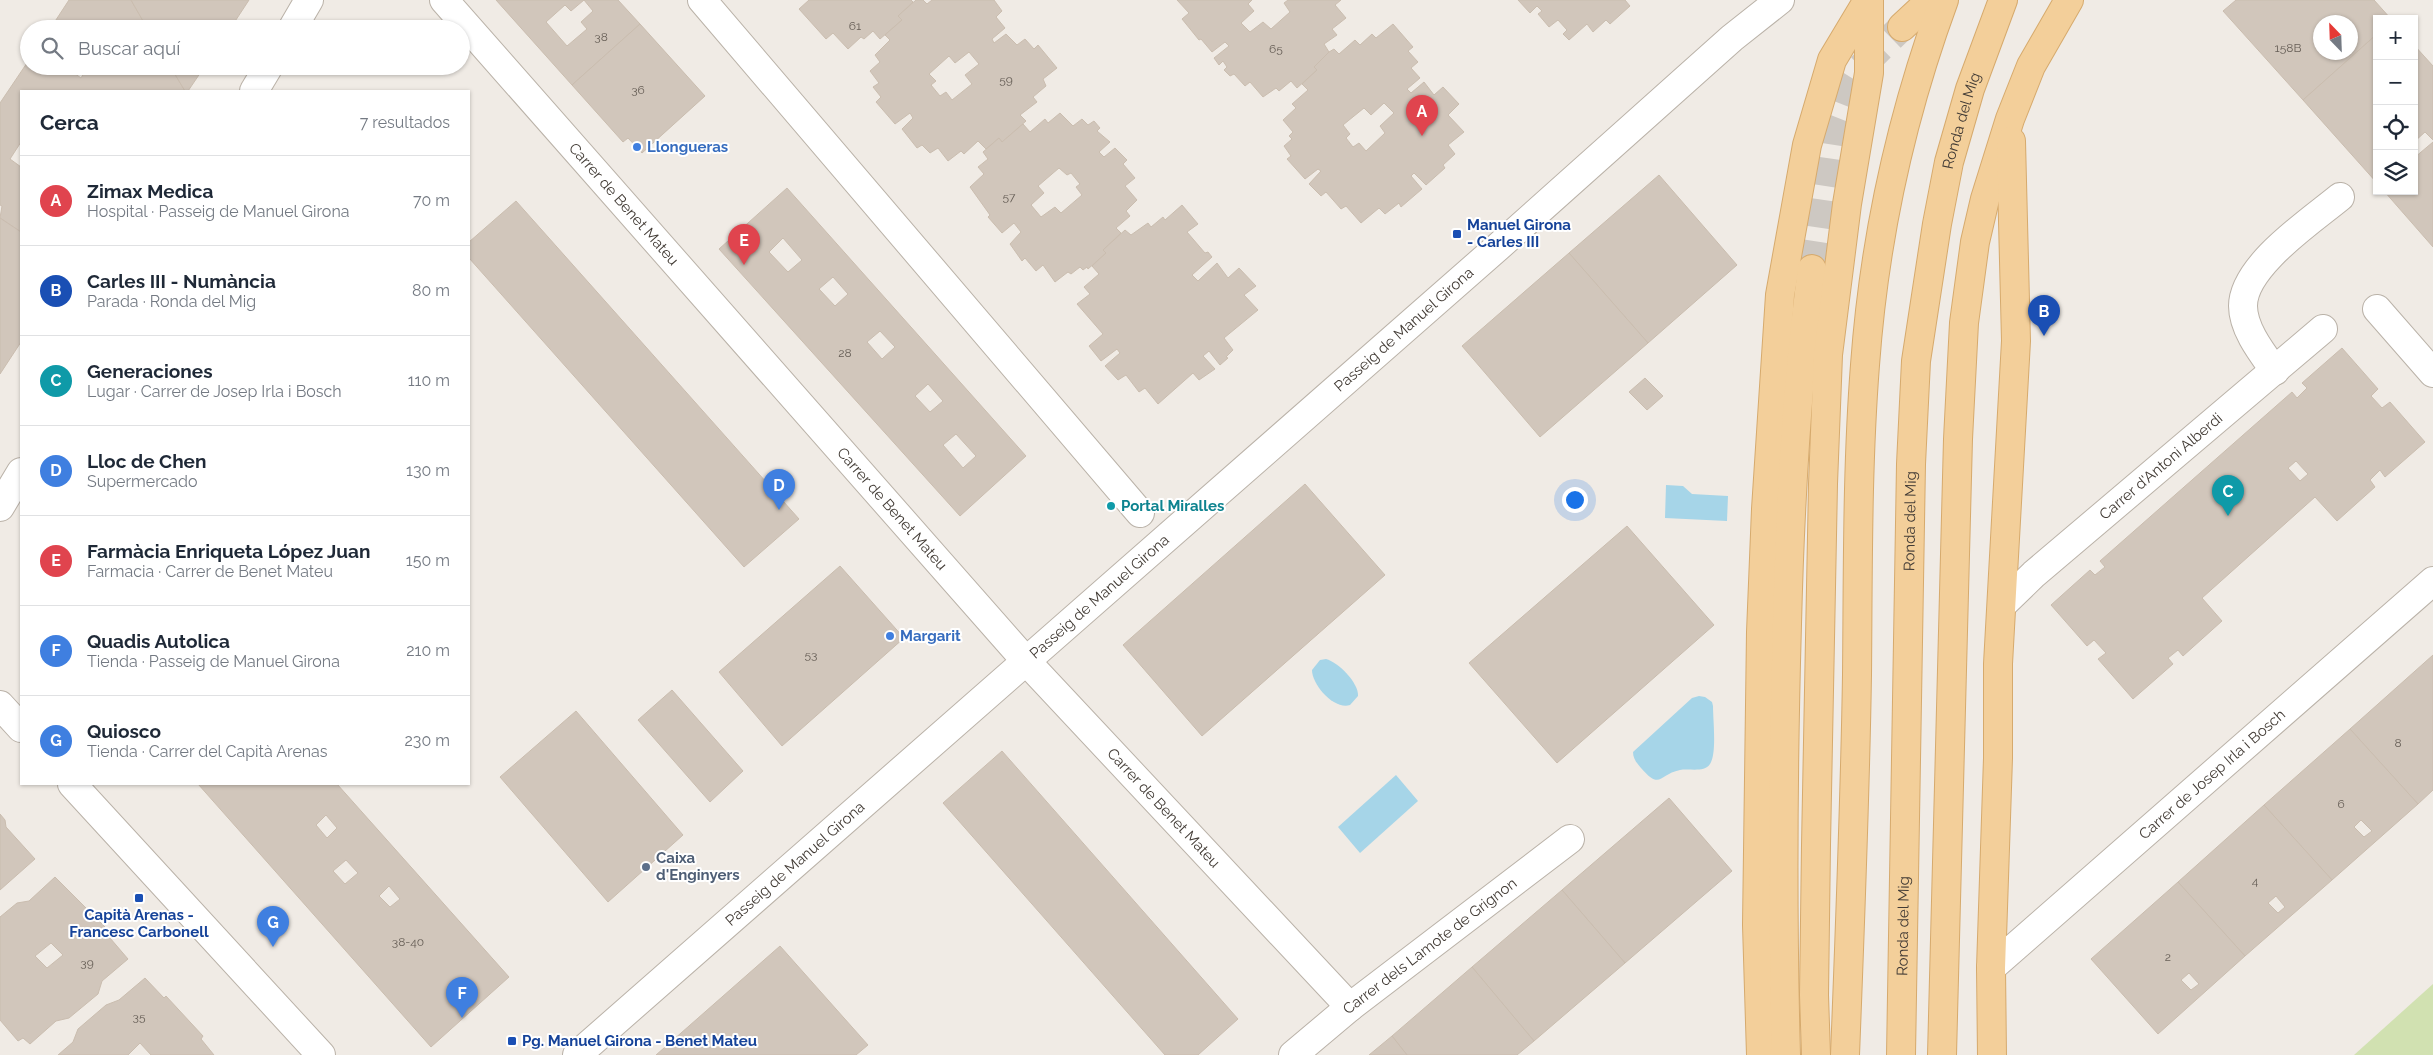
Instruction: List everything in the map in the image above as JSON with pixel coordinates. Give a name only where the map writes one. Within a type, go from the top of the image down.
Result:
[{"type":"main road","points":[[1761,1055],[1757,925],[1761,632],[1766,509],[1780,295],[1807,145],[1832,60],[1869,0]]},
{"type":"main road","points":[[1816,1055],[1814,995],[1816,854],[1828,355],[1847,204],[1869,73],[1869,0]]},
{"type":"main road","points":[[1902,27],[1932,0]]},
{"type":"main road","points":[[1845,1055],[1854,802],[1860,501],[1865,364],[1878,249],[1891,184],[1927,47],[1944,0]]},
{"type":"main road","name":"Ronda del Mig","points":[[1901,1055],[1911,464],[1916,362],[1937,224],[1949,162],[1970,89],[2003,0]]},
{"type":"main road","points":[[1942,1055],[1958,439],[1964,323],[1975,242],[1985,199],[2010,119],[2031,66],[2069,0]]},
{"type":"main road","points":[[1992,1055],[1991,968],[1998,758],[1998,664],[2016,340],[2010,119]]},
{"type":"main road","points":[[1786,1055],[1782,860],[1790,515],[1800,367],[1812,269]]},
{"type":"street","points":[[297,20],[309,0]]},
{"type":"street","name":"Carrer de Benet Mateu","points":[[444,0],[462,20]]},
{"type":"street","points":[[702,0],[1140,512]]},
{"type":"street","name":"Passeig de Manuel Girona","points":[[577,1055],[1483,260],[1732,38],[1780,0]]},
{"type":"street","name":"Carrer de Benet Mateu","points":[[470,30],[1026,661],[1350,1007]]},
{"type":"street","points":[[255,90],[264,75]]},
{"type":"street","points":[[2275,370],[2249,329],[2243,307],[2244,291],[2260,264],[2340,197]]},
{"type":"street","points":[[2377,309],[2433,373]]},
{"type":"street","name":"Carrer d'Antoni Alberdi","points":[[2002,605],[2034,574],[2322,329]]},
{"type":"street","points":[[0,507],[20,474]]},
{"type":"street","name":"Carrer de Josep Irla i Bosch","points":[[1991,968],[2433,580]]},
{"type":"street","points":[[0,705],[20,727]]},
{"type":"street","points":[[73,785],[321,1055]]},
{"type":"street","name":"Carrer dels Lamote de Grignon","points":[[1293,1055],[1350,1007],[1570,839]]},
{"type":"green space","points":[[2433,984],[2433,1055],[2354,1055]]},
{"type":"water","points":[[1666,485],[1683,486],[1692,494],[1728,496],[1727,521],[1665,518]]},
{"type":"water","points":[[1326,659],[1342,669],[1355,685],[1358,696],[1350,705],[1344,706],[1331,700],[1316,682],[1312,670],[1320,660]]},
{"type":"water","points":[[1705,697],[1712,702],[1713,706],[1714,745],[1710,764],[1704,768],[1680,770],[1657,780],[1653,779],[1637,763],[1633,752],[1692,698]]},
{"type":"water","points":[[1396,775],[1418,801],[1360,853],[1338,827]]},
{"type":"building","points":[[69,0],[131,0],[143,20],[56,20]]},
{"type":"building","points":[[131,0],[249,0],[236,20],[142,20]]},
{"type":"building","points":[[496,0],[584,0],[618,0],[640,24],[572,85]],"holes":[[[584,0],[593,11],[581,22],[587,29],[567,46],[546,22],[565,5],[571,11]]]},
{"type":"building","points":[[809,0],[911,0],[913,2],[898,16],[902,20],[880,39],[873,31],[864,39],[861,37],[848,49],[833,33],[826,39],[799,9]]},
{"type":"building","points":[[916,0],[923,0],[927,4],[932,0],[994,0],[1002,11],[996,17],[1005,28],[992,39],[994,43],[1006,34],[1017,45],[1025,39],[1034,49],[1038,45],[1057,68],[1043,79],[1046,86],[1033,97],[1037,102],[1020,115],[1026,121],[1002,142],[999,138],[986,149],[978,141],[964,154],[961,151],[948,161],[938,148],[930,153],[922,145],[917,148],[902,129],[913,118],[910,113],[895,124],[876,102],[881,97],[873,87],[879,83],[870,71],[880,62],[875,55],[890,40],[885,35],[902,20],[898,16]],"holes":[[[969,52],[979,64],[965,75],[972,84],[952,100],[946,92],[940,96],[931,85],[936,81],[929,74],[949,56],[955,63]]]},
{"type":"building","points":[[1177,0],[1252,0],[1248,4],[1254,11],[1241,23],[1250,32],[1263,22],[1271,29],[1290,12],[1284,3],[1288,0],[1341,0],[1335,5],[1346,18],[1332,29],[1337,35],[1324,44],[1329,52],[1314,67],[1317,70],[1297,88],[1291,81],[1279,91],[1276,88],[1263,97],[1250,82],[1245,86],[1234,74],[1230,76],[1224,70],[1227,67],[1223,61],[1219,65],[1214,58],[1229,46],[1225,42],[1212,52],[1201,39],[1199,40],[1182,19],[1189,13]]},
{"type":"building","points":[[1518,0],[1625,0],[1630,6],[1610,24],[1606,20],[1593,32],[1587,24],[1569,40],[1563,34],[1567,30],[1558,20],[1549,27],[1538,14],[1542,11],[1537,6],[1530,13]]},
{"type":"building","points":[[2236,0],[2374,0],[2387,15],[2373,15],[2373,38],[2358,51],[2358,15],[2313,15],[2313,60],[2348,60],[2303,100],[2223,11]]},
{"type":"building","points":[[640,24],[705,96],[642,153],[628,138],[623,142],[572,85]]},
{"type":"building","points":[[1393,24],[1413,47],[1408,51],[1418,62],[1411,68],[1420,78],[1407,89],[1411,93],[1424,82],[1434,95],[1443,87],[1459,104],[1448,115],[1464,132],[1448,145],[1455,154],[1443,165],[1445,168],[1426,185],[1414,173],[1411,176],[1422,189],[1401,207],[1399,203],[1385,214],[1379,208],[1361,223],[1346,206],[1341,209],[1326,192],[1321,196],[1309,184],[1321,171],[1318,169],[1305,179],[1287,159],[1291,156],[1284,146],[1292,139],[1289,136],[1293,132],[1283,120],[1296,108],[1292,104],[1308,90],[1302,84],[1317,70],[1314,67],[1329,52],[1334,49],[1339,54],[1355,40],[1360,45],[1372,34],[1376,38]],"holes":[[[1384,103],[1394,113],[1380,126],[1385,133],[1366,151],[1359,143],[1353,147],[1346,138],[1350,134],[1343,125],[1364,108],[1371,115]]]},
{"type":"building","points":[[2373,38],[2373,179],[2303,100],[2348,60],[2358,60],[2358,51]]},
{"type":"building","points":[[2418,49],[2433,66],[2433,140],[2425,132],[2418,138]]},
{"type":"building","points":[[20,73],[20,75],[77,75],[81,78],[83,75],[175,75],[184,90],[20,90],[20,144],[10,159],[20,166],[20,231],[0,218],[2,206],[0,205],[0,103]]},
{"type":"building","points":[[175,75],[199,75],[189,90],[184,90]]},
{"type":"building","points":[[1060,113],[1073,126],[1082,119],[1088,125],[1094,121],[1100,128],[1097,131],[1110,142],[1099,152],[1104,157],[1115,148],[1127,160],[1123,164],[1135,178],[1125,186],[1137,200],[1126,211],[1130,216],[1116,228],[1121,233],[1103,250],[1106,253],[1088,269],[1087,267],[1083,270],[1080,267],[1071,274],[1068,272],[1055,282],[1043,265],[1036,271],[1025,258],[1022,261],[1010,244],[1021,232],[1014,223],[1002,233],[988,217],[990,215],[970,187],[984,174],[978,167],[988,159],[983,152],[999,138],[1002,142],[1023,124],[1030,132],[1045,119],[1048,123]],"holes":[[[1059,168],[1067,175],[1071,173],[1080,184],[1076,187],[1082,195],[1061,213],[1055,207],[1041,217],[1031,205],[1044,193],[1038,186]]]},
{"type":"building","points":[[2433,142],[2433,247],[2388,195],[2418,195],[2418,155]]},
{"type":"building","points":[[1659,175],[1737,265],[1648,343],[1569,253]]},
{"type":"building","points":[[787,188],[1026,456],[960,516],[719,249]],"holes":[[[783,238],[802,260],[788,272],[769,252]],[[833,277],[848,294],[835,306],[819,289]],[[880,331],[895,347],[882,359],[867,342]],[[928,384],[943,401],[930,412],[915,396]],[[956,434],[976,456],[963,468],[943,445]]]},
{"type":"building","points":[[516,201],[799,519],[744,567],[470,259],[470,241]]},
{"type":"building","points":[[1182,205],[1198,224],[1187,232],[1205,253],[1208,252],[1212,257],[1192,275],[1198,281],[1217,263],[1228,278],[1239,268],[1256,286],[1244,295],[1258,310],[1224,338],[1233,350],[1226,357],[1228,358],[1220,365],[1209,351],[1203,356],[1215,369],[1199,380],[1193,373],[1158,404],[1145,388],[1139,392],[1126,375],[1118,380],[1105,366],[1120,353],[1117,349],[1101,361],[1089,346],[1103,334],[1077,304],[1090,294],[1084,287],[1099,274],[1092,266],[1106,253],[1103,250],[1125,230],[1131,235],[1148,223],[1151,227],[1163,217],[1165,220]]},
{"type":"building","points":[[0,218],[20,231],[20,344],[0,374]]},
{"type":"building","points":[[1569,253],[1648,343],[1540,437],[1462,346]]},
{"type":"building","points":[[2342,348],[2378,389],[2371,396],[2382,408],[2390,402],[2425,442],[2385,477],[2380,470],[2370,480],[2375,487],[2337,521],[2315,497],[2202,598],[2222,621],[2183,656],[2178,650],[2168,658],[2173,664],[2133,699],[2098,659],[2106,653],[2094,640],[2087,646],[2051,605],[2090,570],[2095,575],[2105,567],[2100,561],[2292,392],[2297,398],[2307,388],[2302,383]],"holes":[[[2296,461],[2308,474],[2300,481],[2288,468]]]},
{"type":"building","points":[[1645,378],[1663,396],[1647,410],[1629,392]]},
{"type":"building","points":[[1305,484],[1385,575],[1202,736],[1123,645]]},
{"type":"building","points":[[1627,526],[1714,625],[1557,763],[1469,663]]},
{"type":"building","points":[[840,566],[904,638],[782,746],[719,672]]},
{"type":"building","points":[[2433,655],[2433,790],[2418,804],[2350,729]]},
{"type":"building","points":[[672,690],[743,771],[710,802],[638,720]]},
{"type":"building","points":[[576,711],[683,835],[608,902],[500,777]]},
{"type":"building","points":[[2350,729],[2418,804],[2332,880],[2264,805]],"holes":[[[2361,820],[2372,831],[2364,837],[2354,827]]]},
{"type":"building","points":[[1002,751],[1238,1019],[1198,1055],[1165,1055],[943,803]]},
{"type":"building","points":[[199,785],[338,785],[509,977],[431,1047]],"holes":[[[326,815],[337,828],[327,838],[316,825]],[[346,860],[358,873],[345,884],[333,871]],[[389,886],[400,899],[390,907],[379,896]]]},
{"type":"building","points":[[1669,798],[1732,871],[1625,963],[1562,890]]},
{"type":"building","points":[[2264,805],[2332,880],[2245,956],[2178,882]],"holes":[[[2276,896],[2285,907],[2278,913],[2268,903]]]},
{"type":"building","points":[[0,814],[5,820],[6,827],[35,859],[0,890]]},
{"type":"building","points":[[55,877],[113,935],[110,938],[128,959],[102,981],[98,994],[69,1018],[56,1021],[30,1044],[23,1038],[18,1041],[0,1020],[0,917],[17,903],[29,901]],"holes":[[[51,943],[63,955],[47,968],[35,956]]]},
{"type":"building","points":[[2178,882],[2245,956],[2158,1034],[2091,959]],"holes":[[[2189,973],[2199,984],[2191,990],[2181,980]]]},
{"type":"building","points":[[1562,890],[1625,963],[1534,1041],[1472,967]]},
{"type":"building","points":[[780,946],[868,1045],[856,1055],[656,1055]]},
{"type":"building","points":[[1472,967],[1534,1041],[1517,1055],[1407,1055],[1392,1036]]},
{"type":"building","points":[[145,978],[164,998],[166,996],[203,1036],[201,1039],[214,1055],[151,1055],[140,1043],[128,1055],[58,1055],[73,1042],[78,1029],[106,1005],[119,1000]]},
{"type":"building","points":[[1392,1036],[1407,1055],[1369,1055]]},
{"type":"tunnel","points":[[1812,269],[1834,122],[1847,89],[1860,68],[1902,27]]},
{"type":"place","name":"Zimax Medica","points":[[1422,136]]},
{"type":"place","name":"Llongueras","points":[[637,147]]},
{"type":"place","name":"Manuel Girona - Carles III","points":[[1457,234]]},
{"type":"place","name":"Farmàcia Enriqueta López Juan","points":[[744,265]]},
{"type":"place","name":"Carles III - Numància","points":[[2044,336]]},
{"type":"place","name":"Portal Miralles","points":[[1111,506]]},
{"type":"place","name":"Lloc de Chen","points":[[779,510]]},
{"type":"place","name":"Generaciones","points":[[2228,516]]},
{"type":"place","name":"Margarit","points":[[890,636]]},
{"type":"place","name":"Caixa d'Enginyers","points":[[646,867]]},
{"type":"place","name":"Capità Arenas - Francesc Carbonell","points":[[139,898]]},
{"type":"place","name":"Quiosco","points":[[273,947]]},
{"type":"place","name":"Quadis Autolica","points":[[462,1018]]},
{"type":"place","name":"Pg. Manuel Girona - Benet Mateu","points":[[512,1041]]}]
